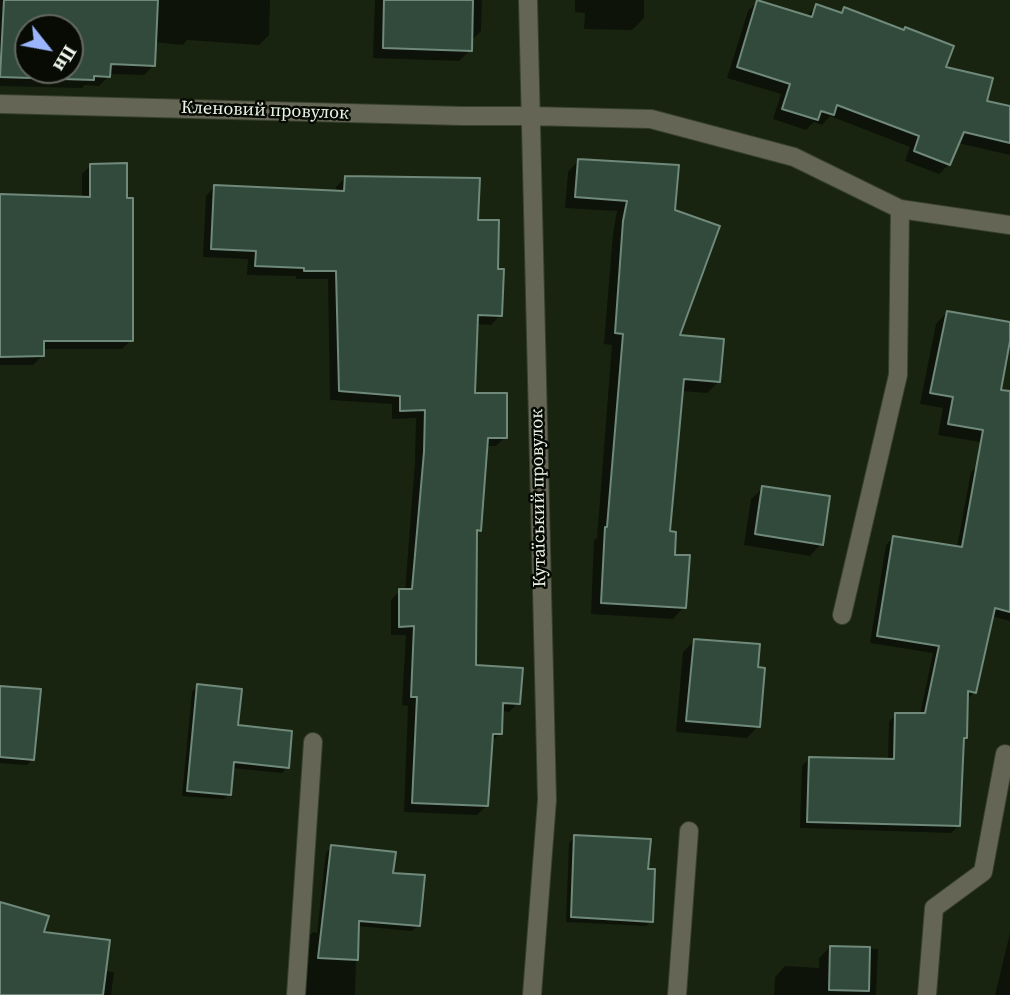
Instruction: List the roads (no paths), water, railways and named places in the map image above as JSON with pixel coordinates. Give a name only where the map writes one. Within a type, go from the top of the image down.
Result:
[{"type":"street","name":"Кутаїський провулок","points":[[528,0],[547,800],[532,995]]},
{"type":"street","name":"Кленовий провулок","points":[[0,104],[651,120],[794,157],[900,209],[1010,225]]},
{"type":"street","points":[[842,615],[898,375],[900,209]]},
{"type":"street","points":[[296,995],[313,742]]},
{"type":"street","points":[[927,995],[934,908],[982,872],[1006,754]]},
{"type":"street","points":[[677,995],[689,831]]}]
